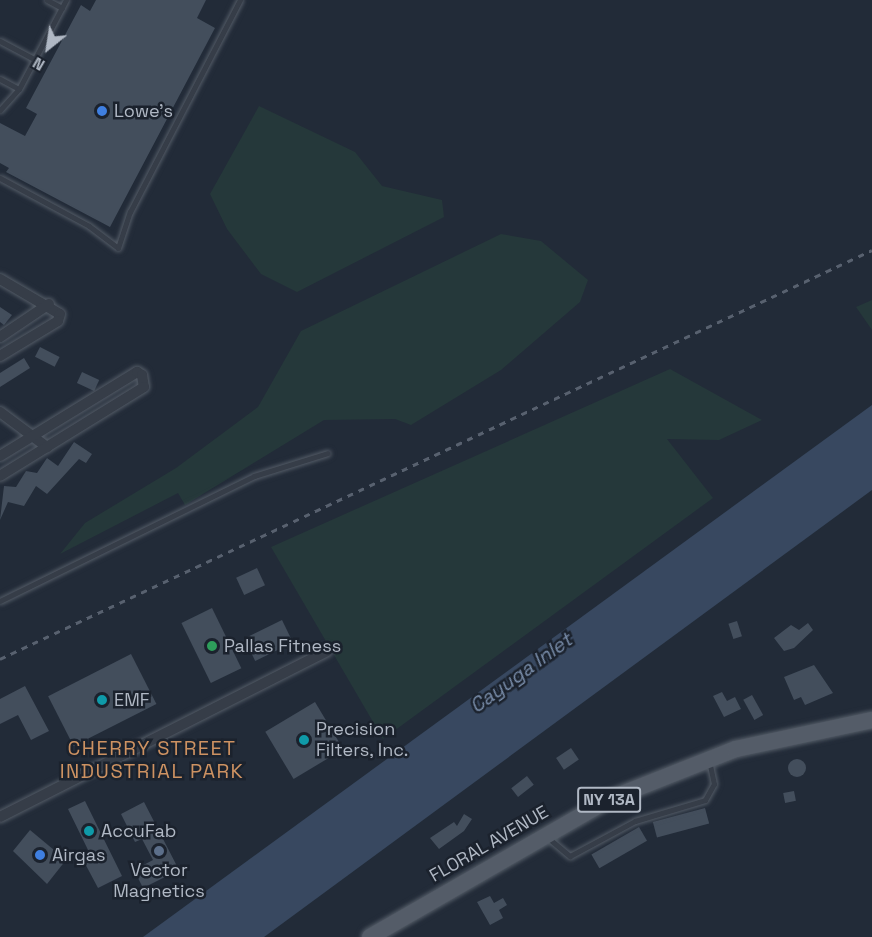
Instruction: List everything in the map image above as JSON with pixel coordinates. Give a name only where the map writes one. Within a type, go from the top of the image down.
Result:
[{"type":"main road","name":"FLORAL AVENUE","points":[[370,937],[544,833],[708,758],[872,720]]},
{"type":"street","points":[[0,279],[49,304],[60,314],[58,321],[0,356]]},
{"type":"street","points":[[0,337],[49,304]]},
{"type":"street","points":[[0,456],[137,372],[142,375],[144,387],[0,477]]},
{"type":"street","points":[[0,412],[48,447]]},
{"type":"street","points":[[0,817],[327,651]]},
{"type":"lane","points":[[46,0],[62,8]]},
{"type":"lane","points":[[0,110],[19,89],[66,0]]},
{"type":"lane","points":[[0,178],[89,226],[118,248],[130,212],[240,0]]},
{"type":"lane","points":[[0,41],[35,60]]},
{"type":"lane","points":[[0,79],[19,89]]},
{"type":"lane","points":[[0,601],[254,476],[328,453]]},
{"type":"lane","points":[[544,833],[558,851],[570,856],[638,819],[705,800],[715,781],[708,758]]},
{"type":"shaded area","points":[[259,106],[355,152],[382,186],[442,200],[444,217],[297,292],[261,274],[227,229],[210,194]]},
{"type":"shaded area","points":[[501,234],[541,241],[588,280],[580,302],[501,370],[411,425],[395,419],[324,420],[185,505],[178,493],[60,554],[85,523],[176,468],[258,407],[301,331]]},
{"type":"shaded area","points":[[872,300],[872,330],[856,307]]},
{"type":"shaded area","points":[[670,369],[762,420],[719,440],[667,439],[713,498],[383,739],[271,547]]},
{"type":"water","name":"Cayuga Inlet","points":[[872,405],[872,490],[264,937],[143,937]]},
{"type":"building","name":"Lowe's","points":[[96,0],[206,0],[197,18],[215,28],[110,227],[6,172],[9,168],[0,163],[0,123],[25,136],[37,114],[26,108],[81,5],[90,11]]},
{"type":"building","points":[[0,307],[12,315],[4,325],[0,322]]},
{"type":"building","points":[[40,347],[60,357],[55,367],[35,357]]},
{"type":"building","points":[[24,358],[30,368],[0,387],[0,373]]},
{"type":"building","points":[[82,372],[99,380],[94,391],[77,383]]},
{"type":"building","points":[[74,442],[92,454],[86,463],[79,459],[47,494],[36,486],[24,506],[8,502],[0,520],[4,486],[16,487],[26,471],[37,473],[47,458],[58,466]]},
{"type":"building","points":[[257,568],[265,585],[244,595],[236,578]]},
{"type":"building","name":"Pallas Fitness","points":[[212,608],[241,668],[211,683],[181,623]]},
{"type":"building","points":[[282,620],[293,642],[255,661],[244,638]]},
{"type":"building","points":[[737,621],[742,636],[733,639],[728,624]]},
{"type":"building","points":[[808,623],[813,630],[794,648],[784,651],[774,638],[791,625],[799,630]]},
{"type":"building","name":"EMF","points":[[131,654],[156,704],[74,746],[48,696]]},
{"type":"building","points":[[814,665],[833,693],[805,705],[801,697],[794,700],[784,677]]},
{"type":"building","points":[[25,686],[49,731],[31,740],[18,715],[0,724],[0,699]]},
{"type":"building","points":[[722,692],[727,701],[735,697],[741,709],[724,717],[713,696]]},
{"type":"building","points":[[752,695],[763,715],[754,720],[743,700]]},
{"type":"building","name":"Precision Filters, Inc.","points":[[315,702],[343,749],[294,779],[265,732]]},
{"type":"building","points":[[571,748],[579,760],[564,770],[556,758]]},
{"type":"building","points":[[793,759],[801,759],[806,764],[804,775],[793,777],[788,772],[788,764]]},
{"type":"building","points":[[527,776],[534,785],[518,797],[511,788]]},
{"type":"building","points":[[794,791],[796,801],[785,803],[783,793]]},
{"type":"building","name":"AccuFab","points":[[85,801],[122,876],[98,888],[81,856],[89,852],[68,809]]},
{"type":"building","name":"Vector Magnetics","points":[[144,802],[179,870],[143,888],[134,870],[153,860],[142,839],[135,842],[121,814]]},
{"type":"building","points":[[705,808],[709,823],[657,837],[653,822]]},
{"type":"building","points":[[464,814],[472,819],[464,831],[439,849],[430,838],[454,822],[457,826]]},
{"type":"building","points":[[639,827],[647,841],[599,868],[591,854]]},
{"type":"building","name":"Airgas","points":[[30,830],[66,860],[47,884],[13,851]]},
{"type":"building","points":[[490,896],[494,903],[503,898],[507,905],[499,910],[503,918],[490,925],[477,902]]},
{"type":"railway","points":[[0,659],[872,250]]},
{"type":"place","name":"Lowe's","points":[[102,111]]},
{"type":"place","name":"Pallas Fitness","points":[[212,646]]},
{"type":"place","name":"EMF","points":[[102,700]]},
{"type":"place","name":"Precision Filters, Inc.","points":[[304,740]]},
{"type":"place","name":"AccuFab","points":[[89,831]]},
{"type":"place","name":"Vector Magnetics","points":[[159,851]]},
{"type":"place","name":"Airgas","points":[[40,855]]},
{"type":"district","name":"CHERRY STREET INDUSTRIAL PARK","points":[[152,760]]}]
